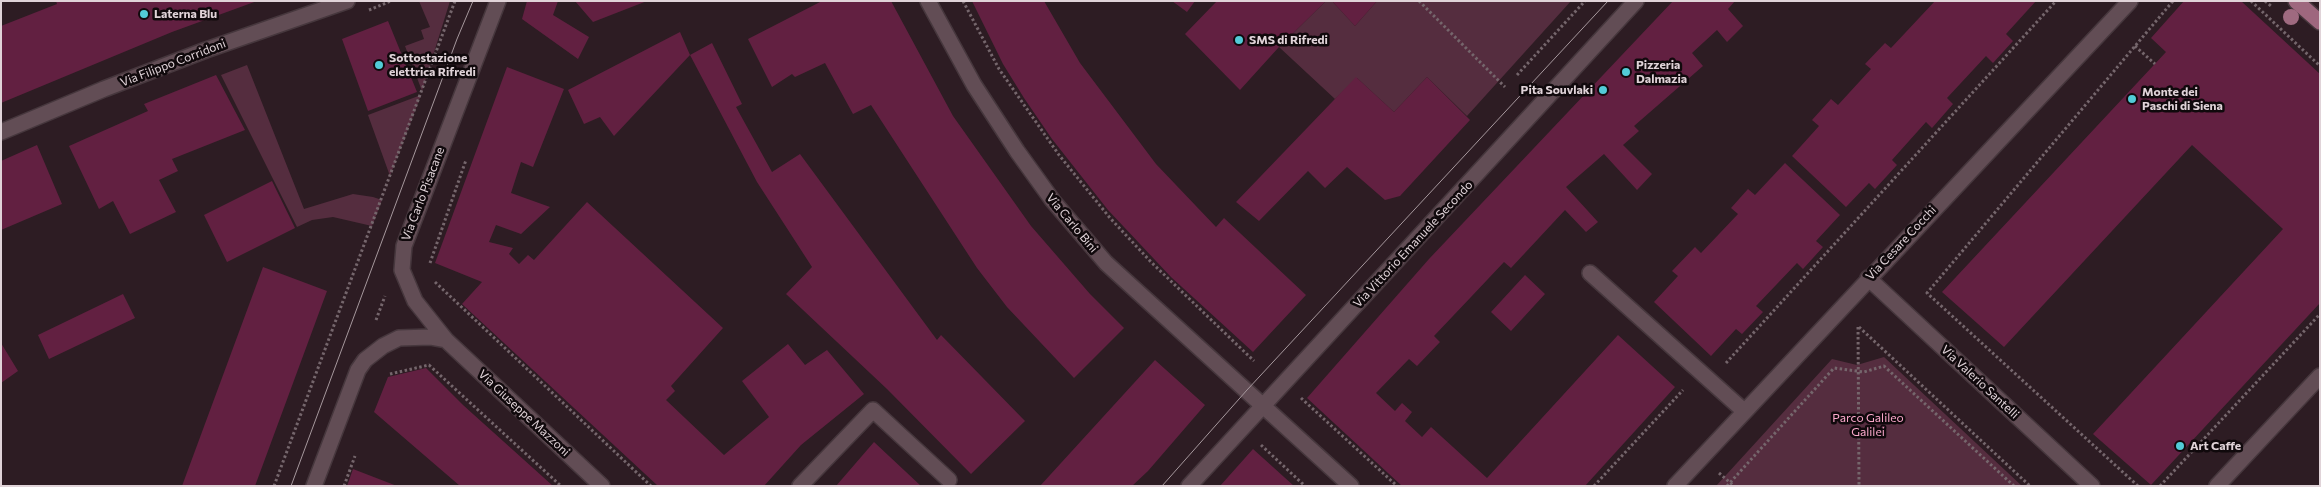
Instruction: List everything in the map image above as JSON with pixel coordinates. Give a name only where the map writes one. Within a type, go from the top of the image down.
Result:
[{"type":"main road","points":[[2296,1],[2320,22]]},
{"type":"street","name":"Via Filippo Corridoni","points":[[1,132],[104,89],[206,50],[347,1]]},
{"type":"street","name":"Via Carlo Pisacane","points":[[446,340],[411,296],[402,270],[401,258],[410,227],[498,1]]},
{"type":"street","name":"Via Carlo Bini","points":[[928,1],[974,85],[1017,150],[1053,201],[1106,263],[1164,318],[1264,405],[1351,486]]},
{"type":"street","name":"Via Vittorio Emanuele Secondo","points":[[1189,486],[1636,1]]},
{"type":"street","name":"Via Cesare Cocchi","points":[[1675,486],[1868,278],[2130,1]]},
{"type":"street","points":[[1590,273],[1744,411]]},
{"type":"street","name":"Via Valerio Santelli","points":[[1868,278],[2092,486]]},
{"type":"street","points":[[314,486],[358,370],[365,360],[382,346],[399,338],[430,337],[446,340]]},
{"type":"street","name":"Via Giuseppe Mazzoni","points":[[446,340],[602,486]]},
{"type":"street","points":[[2217,486],[2320,376]]},
{"type":"street","points":[[800,486],[872,410],[949,480]]},
{"type":"path","points":[[274,486],[456,1]]},
{"type":"path","points":[[963,1],[1000,69],[1059,155],[1110,218],[1151,262],[1254,360]]},
{"type":"path","points":[[1419,1],[1505,87]]},
{"type":"path","points":[[1517,75],[1585,1]]},
{"type":"path","points":[[1594,486],[1682,389],[1694,402],[1710,381],[2056,1]]},
{"type":"path","points":[[2138,486],[1927,294],[2172,1]]},
{"type":"path","points":[[2250,1],[2320,66]]},
{"type":"path","points":[[2135,46],[2155,64]]},
{"type":"path","points":[[433,280],[651,486]]},
{"type":"path","points":[[374,326],[387,290]]},
{"type":"path","points":[[2160,486],[2320,314]]},
{"type":"path","points":[[1859,486],[1860,372],[1858,327],[2030,486]]},
{"type":"path","points":[[384,375],[428,364],[561,486]]},
{"type":"path","points":[[1727,486],[1834,368],[1860,372],[1884,366],[2014,486]]},
{"type":"path","points":[[1301,398],[1397,486]]},
{"type":"path","points":[[1256,440],[1305,486]]},
{"type":"path","points":[[344,486],[357,449]]},
{"type":"green space","points":[[419,1],[450,1],[422,91],[405,46],[424,39],[421,30],[430,27]]},
{"type":"green space","points":[[1326,1],[1332,1],[1355,26],[1377,1],[1571,1],[1467,116],[1427,77],[1394,112],[1357,78],[1335,99],[1279,47]]},
{"type":"green space","points":[[247,65],[304,209],[353,194],[373,197],[382,200],[372,226],[333,217],[312,220],[297,227],[221,75]]},
{"type":"green space","points":[[421,95],[390,176],[368,115]]},
{"type":"green space","name":"Parco Galileo Galilei","points":[[1884,357],[2022,486],[1716,486],[1832,359],[1857,365]]},
{"type":"building","points":[[56,1],[257,1],[172,32],[1,103],[1,26],[57,4]]},
{"type":"building","points":[[527,1],[558,1],[553,15],[589,37],[578,59],[522,19]]},
{"type":"building","points":[[575,1],[647,1],[593,22]]},
{"type":"building","points":[[822,1],[891,1],[953,116],[1031,226],[1090,294],[1124,328],[1074,378],[1007,307],[977,268],[871,105],[853,114],[825,63],[795,77],[792,74],[772,87],[748,39]]},
{"type":"building","points":[[972,1],[1044,1],[1080,63],[1156,164],[1216,227],[1224,218],[1306,295],[1253,352],[1171,277],[1108,210],[1052,139],[1024,98],[1003,64]]},
{"type":"building","points":[[1172,1],[1195,1],[1187,12]]},
{"type":"building","name":"SMS di Rifredi","points":[[1217,1],[1326,1],[1279,47],[1240,90],[1185,34]]},
{"type":"building","name":"SMS di Rifredi","points":[[1332,1],[1377,1],[1355,26]]},
{"type":"building","points":[[1673,1],[1735,1],[1728,9],[1743,26],[1727,42],[1717,30],[1692,53],[1703,66],[1634,126],[1639,131],[1623,145],[1652,174],[1637,190],[1604,154],[1566,187],[1598,222],[1586,232],[1565,210],[1511,268],[1504,262],[1434,336],[1440,342],[1417,366],[1409,359],[1376,393],[1395,411],[1402,403],[1412,412],[1405,421],[1422,437],[1431,427],[1487,478],[1618,335],[1675,387],[1585,486],[1402,486],[1307,398],[1429,259]]},
{"type":"building","points":[[1935,1],[2036,1],[2006,34],[2013,41],[1993,63],[1986,56],[1947,98],[1953,104],[1932,128],[1926,122],[1892,160],[1897,165],[1875,189],[1869,183],[1846,207],[1792,156],[1819,126],[1812,120],[1831,99],[1838,105],[1871,69],[1865,64],[1885,43],[1891,48]]},
{"type":"building","points":[[2184,1],[2241,1],[2320,74],[2320,303],[2151,485],[2093,434],[2283,229],[2192,145],[2004,347],[1942,292],[2166,52],[2151,38]]},
{"type":"building","name":"Sottostazione elettrica Rifredi","points":[[388,21],[417,92],[368,111],[342,39]]},
{"type":"building","points":[[680,32],[690,55],[614,136],[600,117],[584,124],[568,90]]},
{"type":"building","points":[[712,43],[742,104],[736,107],[772,172],[800,154],[937,340],[941,335],[1025,421],[971,474],[887,389],[786,294],[812,267],[757,182],[690,55]]},
{"type":"building","points":[[507,67],[564,89],[533,167],[521,162],[511,193],[550,207],[521,234],[496,225],[489,242],[513,248],[509,254],[519,264],[528,255],[534,260],[587,202],[723,328],[671,386],[675,391],[666,400],[724,455],[769,417],[742,381],[788,344],[805,365],[827,350],[864,394],[801,445],[764,486],[658,486],[462,304],[482,282],[435,263]]},
{"type":"building","points":[[216,75],[245,130],[172,159],[178,171],[159,180],[176,212],[130,234],[113,201],[99,209],[69,146],[148,111],[144,104]]},
{"type":"building","points":[[1356,77],[1394,112],[1427,77],[1470,120],[1400,196],[1385,200],[1347,167],[1325,188],[1308,171],[1259,221],[1236,202]]},
{"type":"building","points":[[37,145],[62,204],[1,230],[1,161]]},
{"type":"building","points":[[1785,163],[1840,215],[1816,241],[1823,247],[1803,269],[1797,263],[1756,306],[1763,312],[1742,334],[1736,329],[1711,356],[1654,302],[1678,276],[1672,271],[1695,247],[1701,253],[1738,214],[1731,208],[1748,189],[1755,195]]},
{"type":"building","points":[[272,181],[295,228],[227,262],[204,215]]},
{"type":"building","points":[[263,267],[327,291],[255,486],[182,486]]},
{"type":"building","points":[[1525,275],[1545,294],[1511,331],[1491,312]]},
{"type":"building","points":[[123,294],[135,318],[49,359],[38,335]]},
{"type":"building","points":[[1,343],[18,371],[1,383]]},
{"type":"building","points":[[1155,360],[1205,405],[1148,471],[1132,486],[1040,486]]},
{"type":"building","points":[[426,368],[463,405],[553,486],[460,486],[374,412],[388,377]]},
{"type":"building","points":[[874,442],[921,486],[836,486]]},
{"type":"building","points":[[1253,449],[1294,486],[1220,486]]},
{"type":"building","points":[[353,469],[397,486],[347,486]]},
{"type":"tram line","points":[[291,486],[457,39],[473,1]]},
{"type":"tram line","points":[[1162,486],[1247,390],[1608,1]]},
{"type":"place","name":"Laterna Blu","points":[[144,14]]},
{"type":"place","name":"SMS di Rifredi","points":[[1239,40]]},
{"type":"place","name":"Sottostazione elettrica Rifredi","points":[[379,65]]},
{"type":"place","name":"Pizzeria Dalmazia","points":[[1626,72]]},
{"type":"place","name":"Pita Souvlaki","points":[[1603,90]]},
{"type":"place","name":"Monte dei Paschi di Siena","points":[[2132,99]]},
{"type":"place","name":"Art Caffe","points":[[2180,446]]}]
